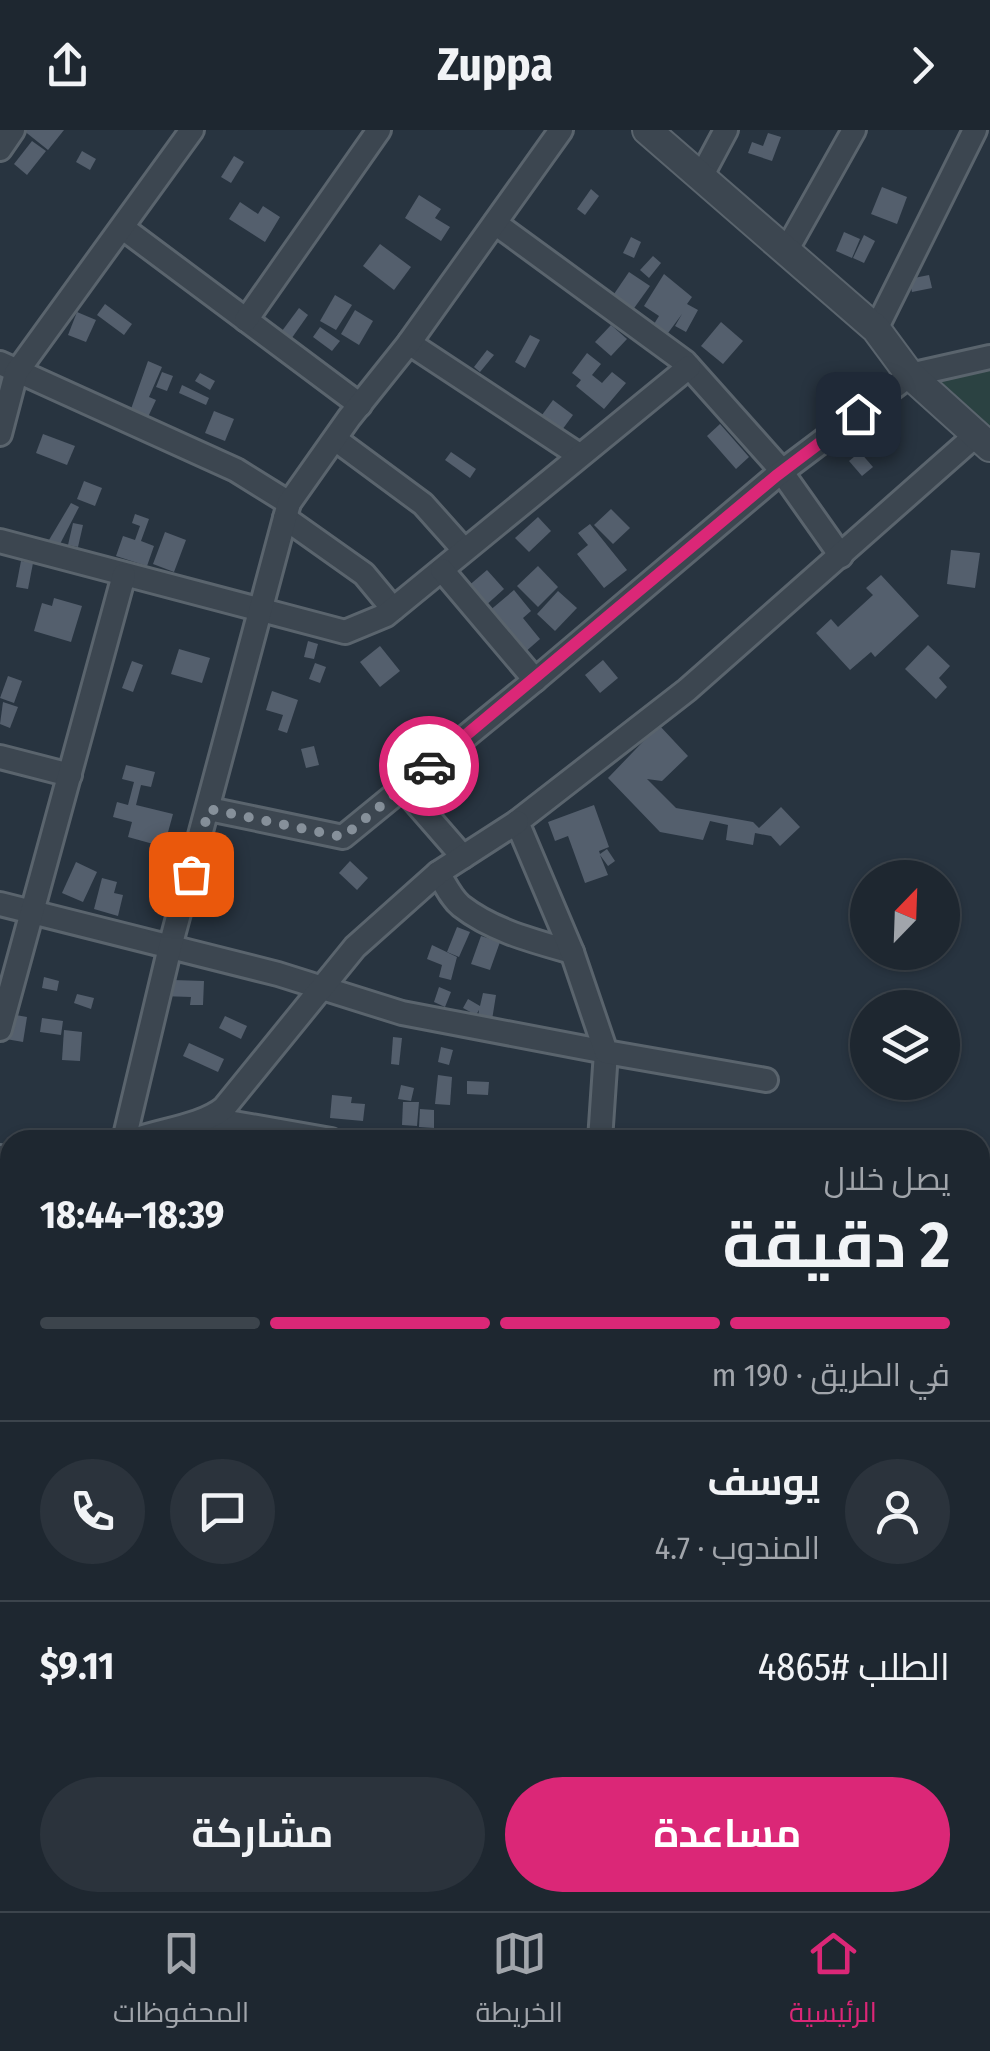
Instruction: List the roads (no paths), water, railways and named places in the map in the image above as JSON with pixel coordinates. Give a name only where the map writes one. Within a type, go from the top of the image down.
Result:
[{"type":"street","points":[[0,149],[13,130]]},
{"type":"street","points":[[0,434],[8,368],[123,228],[192,130]]},
{"type":"street","points":[[246,320],[379,130]]},
{"type":"street","points":[[126,1130],[170,946],[287,510],[561,130]]},
{"type":"street","points":[[211,1119],[256,1073],[354,947],[438,873],[517,822],[686,690],[841,556],[983,441],[910,375],[876,329],[647,130]]},
{"type":"street","points":[[702,175],[726,130]]},
{"type":"street","points":[[786,251],[854,130]]},
{"type":"street","points":[[876,329],[975,130]]},
{"type":"street","points":[[494,222],[689,366],[781,472],[841,556]]},
{"type":"street","points":[[123,228],[360,404]]},
{"type":"street","points":[[409,342],[579,455]]},
{"type":"street","points":[[209,809],[343,837],[781,472],[910,375],[990,357]]},
{"type":"street","points":[[0,542],[345,632],[393,610],[689,366]]},
{"type":"street","points":[[8,368],[236,470],[364,574],[393,610]]},
{"type":"street","points":[[336,439],[423,504],[464,550]]},
{"type":"street","points":[[442,570],[535,680]]},
{"type":"street","points":[[0,1029],[124,575]]},
{"type":"street","points":[[0,757],[70,775]]},
{"type":"street","points":[[402,788],[462,857]]},
{"type":"street","points":[[517,822],[572,952],[606,1052],[601,1130]]},
{"type":"street","points":[[438,873],[459,904],[492,925],[572,952]]},
{"type":"street","points":[[0,904],[320,986],[402,1013],[766,1080]]},
{"type":"street","points":[[162,1130],[211,1119],[274,1130]]}]
